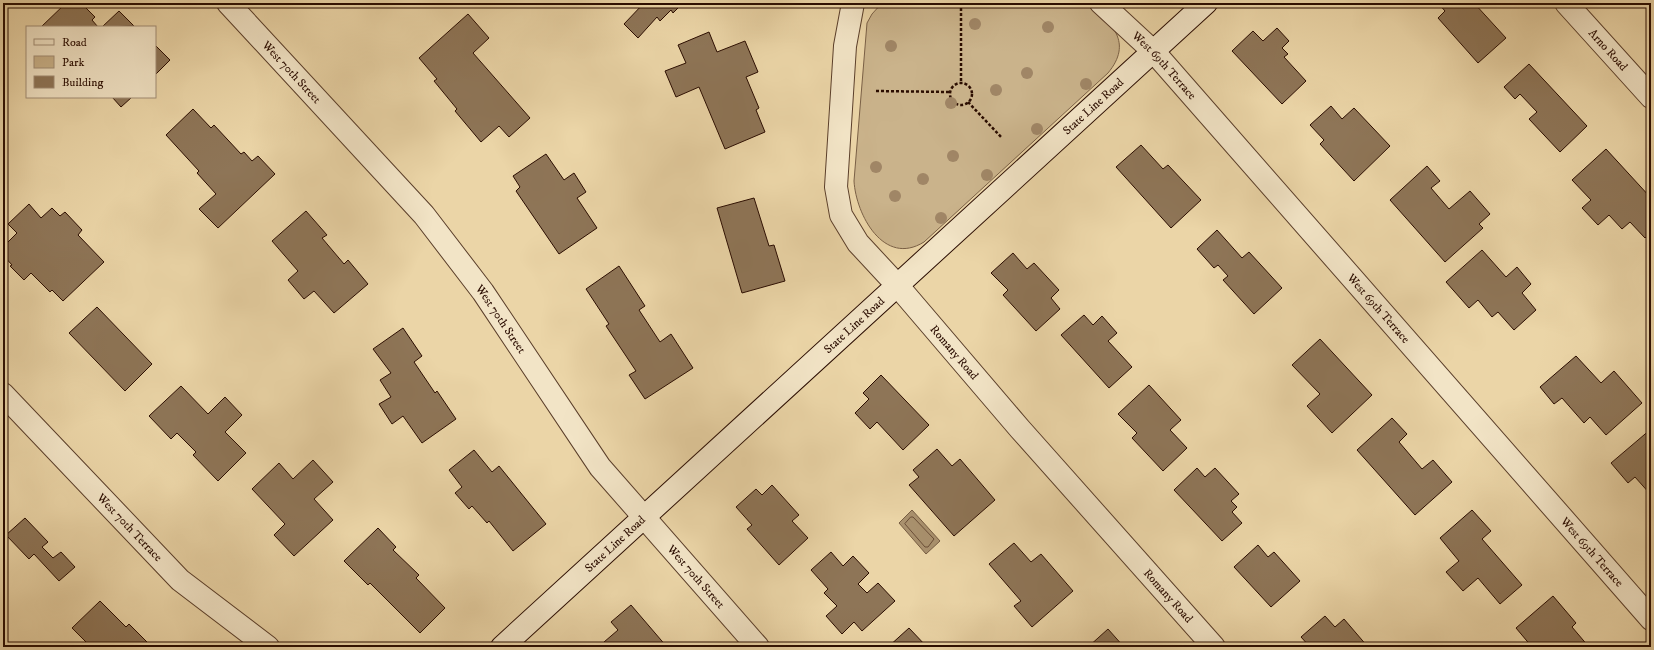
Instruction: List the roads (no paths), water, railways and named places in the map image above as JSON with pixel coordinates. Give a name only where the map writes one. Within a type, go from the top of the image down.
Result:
[{"type":"street","name":"West 70th Street","points":[[228,3],[424,215],[483,292],[600,466],[758,647]]},
{"type":"street","name":"Romany Road","points":[[853,3],[845,46],[836,187],[841,215],[858,243],[897,285],[1020,429],[1214,647]]},
{"type":"street","name":"West 69th Terrace","points":[[1101,3],[1154,52],[1651,619]]},
{"type":"street","name":"State Line Road","points":[[502,647],[1206,3]]},
{"type":"street","name":"Arno Road","points":[[1566,3],[1651,97]]},
{"type":"street","name":"West 70th Terrace","points":[[3,394],[180,580],[268,647]]},
{"type":"water","points":[[912,510],[940,541],[926,554],[899,523]]}]
